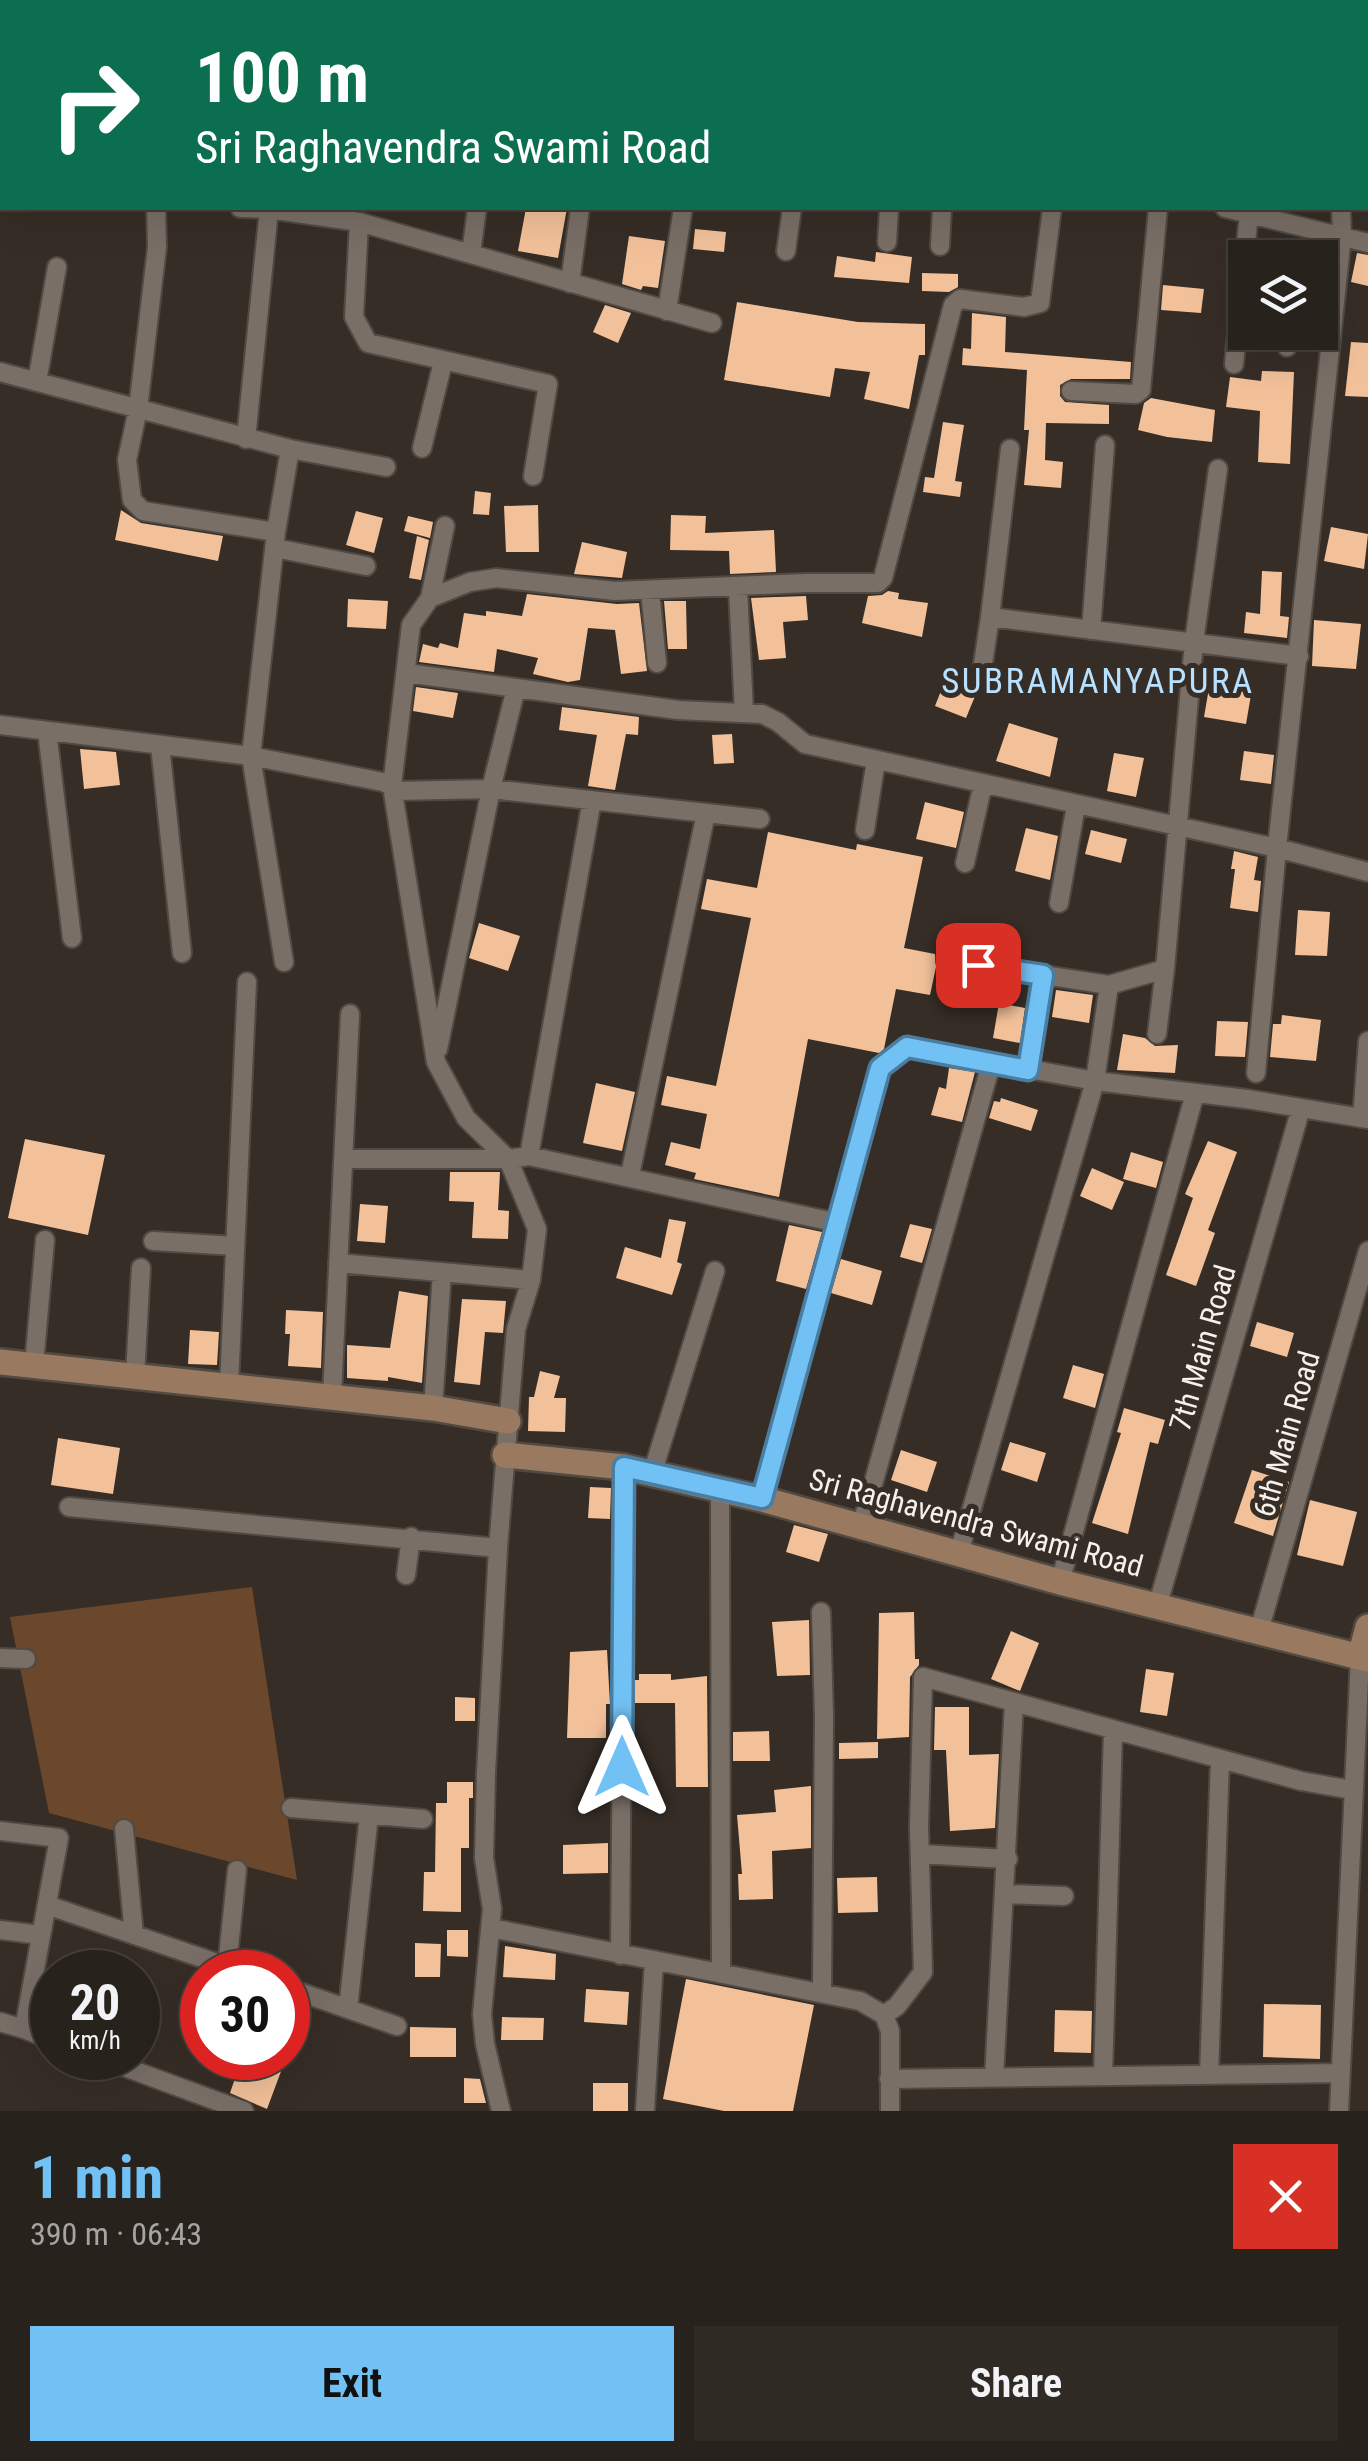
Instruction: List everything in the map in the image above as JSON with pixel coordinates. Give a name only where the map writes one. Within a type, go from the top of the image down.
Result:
[{"type":"street","points":[[156,210],[157,247],[138,409],[127,460],[129,486],[137,508],[366,566]]},
{"type":"street","points":[[246,439],[269,210]]},
{"type":"street","points":[[276,210],[359,222],[712,324]]},
{"type":"street","points":[[472,254],[477,210]]},
{"type":"street","points":[[570,282],[580,210]]},
{"type":"street","points":[[667,311],[683,210]]},
{"type":"street","points":[[786,251],[792,210]]},
{"type":"street","points":[[886,242],[889,210]]},
{"type":"street","points":[[940,246],[942,210]]},
{"type":"street","points":[[501,2111],[482,2014],[491,1928],[484,1837],[498,1548],[516,1330],[531,1280],[538,1229],[508,1159],[466,1118],[436,1062],[394,789],[411,625],[430,598],[470,582],[496,578],[615,591],[807,583],[871,585],[884,578],[953,305],[960,299],[1024,307],[1040,303],[1052,210]]},
{"type":"street","points":[[1071,391],[1136,394],[1141,390],[1158,210]]},
{"type":"street","points":[[1235,210],[1368,242]]},
{"type":"street","points":[[1338,258],[1341,210]]},
{"type":"street","points":[[1234,364],[1249,213]]},
{"type":"street","points":[[359,222],[354,317],[368,343],[548,384],[533,476]]},
{"type":"street","points":[[37,382],[57,267]]},
{"type":"street","points":[[1256,1072],[1299,656],[1324,350]]},
{"type":"street","points":[[422,448],[443,362]]},
{"type":"street","points":[[0,372],[246,439],[386,467]]},
{"type":"street","points":[[1091,630],[1105,445]]},
{"type":"street","points":[[284,962],[251,756],[275,540],[290,449]]},
{"type":"street","points":[[981,677],[1010,450]]},
{"type":"street","points":[[1157,1034],[1194,642],[1218,468]]},
{"type":"street","points":[[430,598],[445,526]]},
{"type":"street","points":[[738,588],[744,712]]},
{"type":"street","points":[[650,590],[657,663]]},
{"type":"street","points":[[990,617],[1299,656]]},
{"type":"street","points":[[406,673],[678,710],[769,715],[804,744],[1277,848],[1368,872]]},
{"type":"street","points":[[436,1062],[491,789],[516,688]]},
{"type":"street","points":[[0,725],[251,756],[383,782],[394,789],[491,789],[760,819]]},
{"type":"street","points":[[47,731],[72,938]]},
{"type":"street","points":[[160,745],[182,952]]},
{"type":"street","points":[[864,830],[876,760]]},
{"type":"street","points":[[965,864],[983,784]]},
{"type":"street","points":[[529,1156],[592,800]]},
{"type":"street","points":[[1059,904],[1076,806]]},
{"type":"street","points":[[630,1175],[706,813]]},
{"type":"street","points":[[946,960],[1109,985],[1165,969]]},
{"type":"street","points":[[1028,1070],[1043,975]]},
{"type":"street","points":[[228,1386],[247,982]]},
{"type":"street","points":[[959,1553],[1094,1081],[1109,985]]},
{"type":"street","points":[[332,1396],[350,1014]]},
{"type":"street","points":[[762,1498],[880,1068],[907,1047],[1094,1081],[1365,1118],[1368,1041]]},
{"type":"street","points":[[861,1527],[990,1064]]},
{"type":"street","points":[[1060,1582],[1195,1093]]},
{"type":"street","name":"7th Main Road","points":[[1158,1604],[1301,1108]]},
{"type":"street","points":[[344,1159],[529,1156],[838,1223]]},
{"type":"street","points":[[34,1366],[45,1240]]},
{"type":"street","points":[[153,1241],[235,1246]]},
{"type":"street","name":"6th Main Road","points":[[1259,1631],[1368,1251]]},
{"type":"street","points":[[338,1263],[531,1280]]},
{"type":"street","points":[[135,1376],[141,1268]]},
{"type":"street","points":[[652,1474],[715,1271]]},
{"type":"street","points":[[434,1408],[442,1272]]},
{"type":"street","points":[[0,1362],[332,1396],[508,1421]]},
{"type":"street","name":"Sri Raghavendra Swami Road","points":[[505,1455],[624,1467],[762,1498],[1060,1582],[1364,1658]]},
{"type":"street","points":[[620,1954],[624,1467]]},
{"type":"street","points":[[720,1489],[721,1972]]},
{"type":"street","points":[[68,1507],[498,1548]]},
{"type":"street","points":[[406,1576],[411,1537]]},
{"type":"street","points":[[821,1612],[822,1992]]},
{"type":"street","points":[[1339,2111],[1352,1790],[1368,1628]]},
{"type":"street","points":[[0,1658],[26,1659]]},
{"type":"street","points":[[884,2015],[897,2006],[923,1972],[923,1678],[1352,1790]]},
{"type":"street","points":[[994,2078],[1014,1702]]},
{"type":"street","points":[[1103,2076],[1113,1730]]},
{"type":"street","points":[[1209,2075],[1220,1758]]},
{"type":"street","points":[[291,1808],[423,1818]]},
{"type":"street","points":[[348,2008],[369,1815]]},
{"type":"street","points":[[124,1829],[134,1935]]},
{"type":"street","points":[[0,1831],[59,1838],[24,2029]]},
{"type":"street","points":[[920,1854],[1008,1860]]},
{"type":"street","points":[[235,1950],[237,1870]]},
{"type":"street","points":[[1005,1894],[1064,1896]]},
{"type":"street","points":[[47,1905],[180,1951]]},
{"type":"street","points":[[491,1928],[860,2001],[884,2015],[890,2032],[890,2111]]},
{"type":"street","points":[[0,1930],[41,1935]]},
{"type":"street","points":[[645,2111],[654,1960]]},
{"type":"street","points":[[310,1995],[397,2026]]},
{"type":"street","points":[[0,2022],[30,2031]]},
{"type":"street","points":[[888,2079],[1338,2073]]},
{"type":"street","points":[[160,2080],[244,2111]]},
{"type":"shaded area","points":[[252,1587],[297,1880],[49,1813],[10,1617]]},
{"type":"building","points":[[526,210],[567,210],[558,258],[518,251]]},
{"type":"building","points":[[695,229],[726,232],[724,252],[693,249]]},
{"type":"building","points":[[629,236],[665,241],[658,288],[643,286],[641,290],[622,284]]},
{"type":"building","points":[[876,252],[912,257],[909,283],[834,277],[837,256],[875,262]]},
{"type":"building","points":[[1357,253],[1368,255],[1368,286],[1351,282]]},
{"type":"building","points":[[922,273],[958,274],[958,287],[949,292],[922,291]]},
{"type":"building","points":[[1163,285],[1204,289],[1201,313],[1161,310]]},
{"type":"building","points":[[737,302],[858,322],[925,324],[925,355],[919,355],[909,409],[864,399],[870,372],[835,368],[830,397],[724,380]]},
{"type":"building","points":[[605,305],[631,313],[618,343],[593,332]]},
{"type":"building","points":[[972,313],[1006,317],[1005,352],[1131,362],[1130,379],[1071,379],[1060,385],[1060,396],[1065,402],[1109,405],[1109,424],[1046,423],[1045,460],[1063,462],[1061,488],[1024,485],[1029,430],[1024,430],[1027,370],[962,365],[963,348],[971,349]]},
{"type":"building","points":[[1351,342],[1368,343],[1368,397],[1345,396]]},
{"type":"building","points":[[1262,371],[1294,372],[1290,464],[1258,462],[1260,411],[1226,407],[1230,377],[1261,381]]},
{"type":"building","points":[[1151,398],[1215,410],[1212,442],[1138,430],[1144,403]]},
{"type":"building","points":[[943,422],[964,425],[955,481],[962,482],[960,497],[923,492],[925,477],[934,478]]},
{"type":"building","points":[[475,491],[491,493],[489,515],[473,514]]},
{"type":"building","points":[[538,505],[539,552],[506,552],[504,506]]},
{"type":"building","points":[[121,510],[141,523],[223,536],[218,561],[115,540]]},
{"type":"building","points":[[356,511],[383,518],[374,553],[346,545]]},
{"type":"building","points":[[671,515],[706,516],[705,533],[774,530],[776,572],[730,574],[729,551],[670,550]]},
{"type":"building","points":[[408,516],[433,522],[430,538],[404,531]]},
{"type":"building","points":[[1331,527],[1368,534],[1364,569],[1324,561]]},
{"type":"building","points":[[417,536],[429,540],[421,580],[409,578]]},
{"type":"building","points":[[582,542],[627,552],[622,578],[574,574]]},
{"type":"building","points":[[1262,571],[1282,572],[1280,616],[1289,617],[1287,638],[1244,633],[1246,612],[1260,614]]},
{"type":"building","points":[[888,591],[899,593],[898,599],[928,603],[922,637],[862,623],[868,596]]},
{"type":"building","points":[[527,594],[639,603],[647,671],[621,674],[615,630],[588,628],[580,680],[568,682],[533,674],[538,658],[497,649],[494,672],[419,662],[423,644],[458,648],[464,613],[486,616],[486,611],[522,616]]},
{"type":"building","points":[[806,596],[808,620],[783,622],[786,658],[759,660],[751,598]]},
{"type":"building","points":[[348,599],[388,601],[386,629],[347,627]]},
{"type":"building","points":[[664,601],[686,601],[687,649],[668,649]]},
{"type":"building","points":[[1314,620],[1361,624],[1356,669],[1312,666]]},
{"type":"building","points":[[948,673],[978,689],[966,718],[935,706]]},
{"type":"building","points":[[1210,682],[1252,689],[1246,724],[1204,717]]},
{"type":"building","points":[[416,687],[458,693],[453,718],[413,711]]},
{"type":"building","points":[[562,707],[639,717],[638,735],[626,734],[615,790],[588,786],[597,735],[559,730]]},
{"type":"building","points":[[1009,723],[1058,738],[1050,777],[996,761]]},
{"type":"building","points":[[732,734],[734,763],[714,764],[712,735]]},
{"type":"building","points":[[80,749],[116,752],[120,785],[84,789]]},
{"type":"building","points":[[1244,751],[1274,755],[1271,784],[1240,780]]},
{"type":"building","points":[[1114,753],[1144,758],[1136,797],[1107,791]]},
{"type":"building","points":[[925,802],[964,812],[956,848],[916,839]]},
{"type":"building","points":[[1026,828],[1058,836],[1050,880],[1015,871]]},
{"type":"building","points":[[1091,830],[1127,839],[1121,863],[1085,854]]},
{"type":"building","points":[[768,832],[856,850],[857,844],[923,857],[904,948],[935,954],[936,967],[930,995],[896,989],[884,1049],[879,1053],[808,1039],[779,1197],[694,1179],[696,1173],[665,1165],[671,1142],[700,1149],[707,1114],[661,1105],[667,1076],[716,1086],[751,918],[701,909],[707,879],[757,888]]},
{"type":"building","points":[[1234,851],[1258,857],[1254,880],[1261,881],[1258,912],[1230,908]]},
{"type":"building","points":[[1298,910],[1330,912],[1327,956],[1295,955]]},
{"type":"building","points":[[479,923],[520,936],[508,971],[469,958]]},
{"type":"building","points":[[1056,990],[1093,995],[1089,1023],[1052,1017]]},
{"type":"building","points":[[999,1003],[1025,1008],[1020,1043],[993,1038]]},
{"type":"building","points":[[1282,1015],[1321,1020],[1316,1061],[1270,1057],[1273,1024],[1281,1024]]},
{"type":"building","points":[[1217,1021],[1248,1022],[1245,1057],[1215,1056]]},
{"type":"building","points":[[1123,1034],[1145,1038],[1155,1046],[1178,1045],[1175,1073],[1117,1070]]},
{"type":"building","points":[[949,1068],[975,1072],[962,1122],[931,1115],[939,1087],[946,1089]]},
{"type":"building","points":[[596,1083],[635,1092],[622,1151],[583,1143]]},
{"type":"building","points":[[1001,1098],[1038,1110],[1031,1131],[989,1118],[994,1101],[1000,1102]]},
{"type":"building","points":[[25,1139],[105,1155],[88,1235],[8,1218]]},
{"type":"building","points":[[1208,1141],[1237,1152],[1208,1230],[1215,1233],[1196,1286],[1166,1275],[1193,1198],[1185,1194]]},
{"type":"building","points":[[1131,1152],[1163,1162],[1156,1188],[1123,1179]]},
{"type":"building","points":[[1092,1168],[1124,1182],[1112,1210],[1080,1196]]},
{"type":"building","points":[[450,1172],[500,1172],[498,1210],[509,1211],[508,1239],[472,1238],[474,1202],[449,1201]]},
{"type":"building","points":[[360,1204],[388,1206],[385,1243],[357,1241]]},
{"type":"building","points":[[669,1219],[686,1222],[677,1262],[682,1264],[672,1295],[616,1278],[625,1247],[661,1258]]},
{"type":"building","points":[[910,1224],[932,1229],[922,1263],[900,1257]]},
{"type":"building","points":[[789,1225],[822,1232],[806,1289],[776,1281]]},
{"type":"building","points":[[841,1259],[882,1271],[872,1305],[831,1293]]},
{"type":"building","points":[[399,1291],[428,1296],[422,1383],[388,1377],[388,1381],[347,1378],[347,1345],[390,1348]]},
{"type":"building","points":[[462,1299],[506,1301],[503,1333],[485,1332],[480,1385],[454,1382]]},
{"type":"building","points":[[286,1310],[323,1312],[321,1368],[288,1366],[290,1334],[285,1334]]},
{"type":"building","points":[[1257,1322],[1294,1333],[1287,1357],[1250,1346]]},
{"type":"building","points":[[190,1330],[219,1332],[217,1365],[188,1364]]},
{"type":"building","points":[[1073,1365],[1104,1374],[1095,1408],[1063,1398]]},
{"type":"building","points":[[540,1371],[560,1376],[554,1398],[566,1398],[565,1432],[528,1431],[529,1397],[534,1397]]},
{"type":"building","points":[[1124,1408],[1165,1420],[1158,1444],[1150,1442],[1128,1534],[1092,1523],[1121,1433],[1117,1432]]},
{"type":"building","points":[[58,1438],[120,1448],[113,1494],[51,1485]]},
{"type":"building","points":[[1010,1442],[1046,1453],[1037,1482],[1001,1470]]},
{"type":"building","points":[[901,1450],[937,1462],[927,1492],[891,1480]]},
{"type":"building","points":[[1252,1470],[1289,1482],[1273,1536],[1234,1523]]},
{"type":"building","points":[[590,1487],[611,1488],[610,1519],[588,1518]]},
{"type":"building","points":[[1310,1500],[1357,1512],[1343,1566],[1297,1555]]},
{"type":"building","points":[[794,1525],[828,1534],[819,1562],[786,1552]]},
{"type":"building","points":[[914,1612],[915,1659],[919,1659],[919,1665],[910,1677],[909,1737],[877,1739],[879,1613]]},
{"type":"building","points":[[809,1620],[810,1675],[777,1676],[772,1622]]},
{"type":"building","points":[[1011,1631],[1039,1643],[1020,1691],[991,1679]]},
{"type":"building","points":[[607,1650],[610,1704],[606,1704],[606,1738],[567,1738],[570,1652]]},
{"type":"building","points":[[1146,1669],[1174,1673],[1167,1716],[1140,1712]]},
{"type":"building","points":[[639,1674],[671,1674],[671,1680],[707,1676],[708,1787],[676,1787],[675,1703],[635,1703],[635,1680],[639,1680]]},
{"type":"building","points":[[455,1697],[475,1698],[475,1721],[455,1721]]},
{"type":"building","points":[[935,1707],[969,1707],[969,1755],[999,1754],[995,1828],[950,1831],[946,1750],[934,1750]]},
{"type":"building","points":[[769,1731],[770,1761],[733,1761],[733,1732]]},
{"type":"building","points":[[878,1742],[878,1758],[839,1759],[839,1743]]},
{"type":"building","points":[[447,1782],[473,1782],[473,1798],[469,1798],[469,1848],[461,1848],[461,1912],[423,1911],[424,1872],[435,1872],[436,1803],[447,1803]]},
{"type":"building","points":[[811,1786],[811,1848],[772,1851],[773,1899],[739,1900],[738,1874],[742,1874],[737,1815],[776,1812],[774,1790]]},
{"type":"building","points":[[608,1843],[608,1873],[563,1874],[563,1845]]},
{"type":"building","points":[[877,1877],[878,1912],[838,1913],[837,1878]]},
{"type":"building","points":[[447,1930],[468,1930],[468,1957],[447,1956]]},
{"type":"building","points":[[415,1943],[441,1944],[440,1977],[415,1977]]},
{"type":"building","points":[[505,1946],[556,1954],[555,1980],[503,1977]]},
{"type":"building","points":[[686,1979],[814,2005],[793,2111],[724,2111],[663,2099]]},
{"type":"building","points":[[586,1989],[629,1992],[627,2025],[584,2022]]},
{"type":"building","points":[[1264,2004],[1321,2005],[1320,2059],[1263,2057]]},
{"type":"building","points":[[1055,2010],[1092,2011],[1091,2053],[1054,2052]]},
{"type":"building","points":[[502,2017],[544,2018],[543,2040],[501,2040]]},
{"type":"building","points":[[410,2027],[456,2028],[456,2057],[410,2057]]},
{"type":"building","points":[[464,2078],[480,2079],[486,2103],[464,2103]]},
{"type":"building","points":[[234,2080],[278,2080],[267,2109],[230,2093]]},
{"type":"building","points":[[593,2083],[628,2083],[628,2111],[593,2111]]},
{"type":"district","name":"SUBRAMANYAPURA","points":[[1098,681]]},
{"type":"route","points":[[622,1767],[624,1467],[762,1498],[880,1068],[907,1047],[1028,1070],[1043,975],[978,965]]}]
